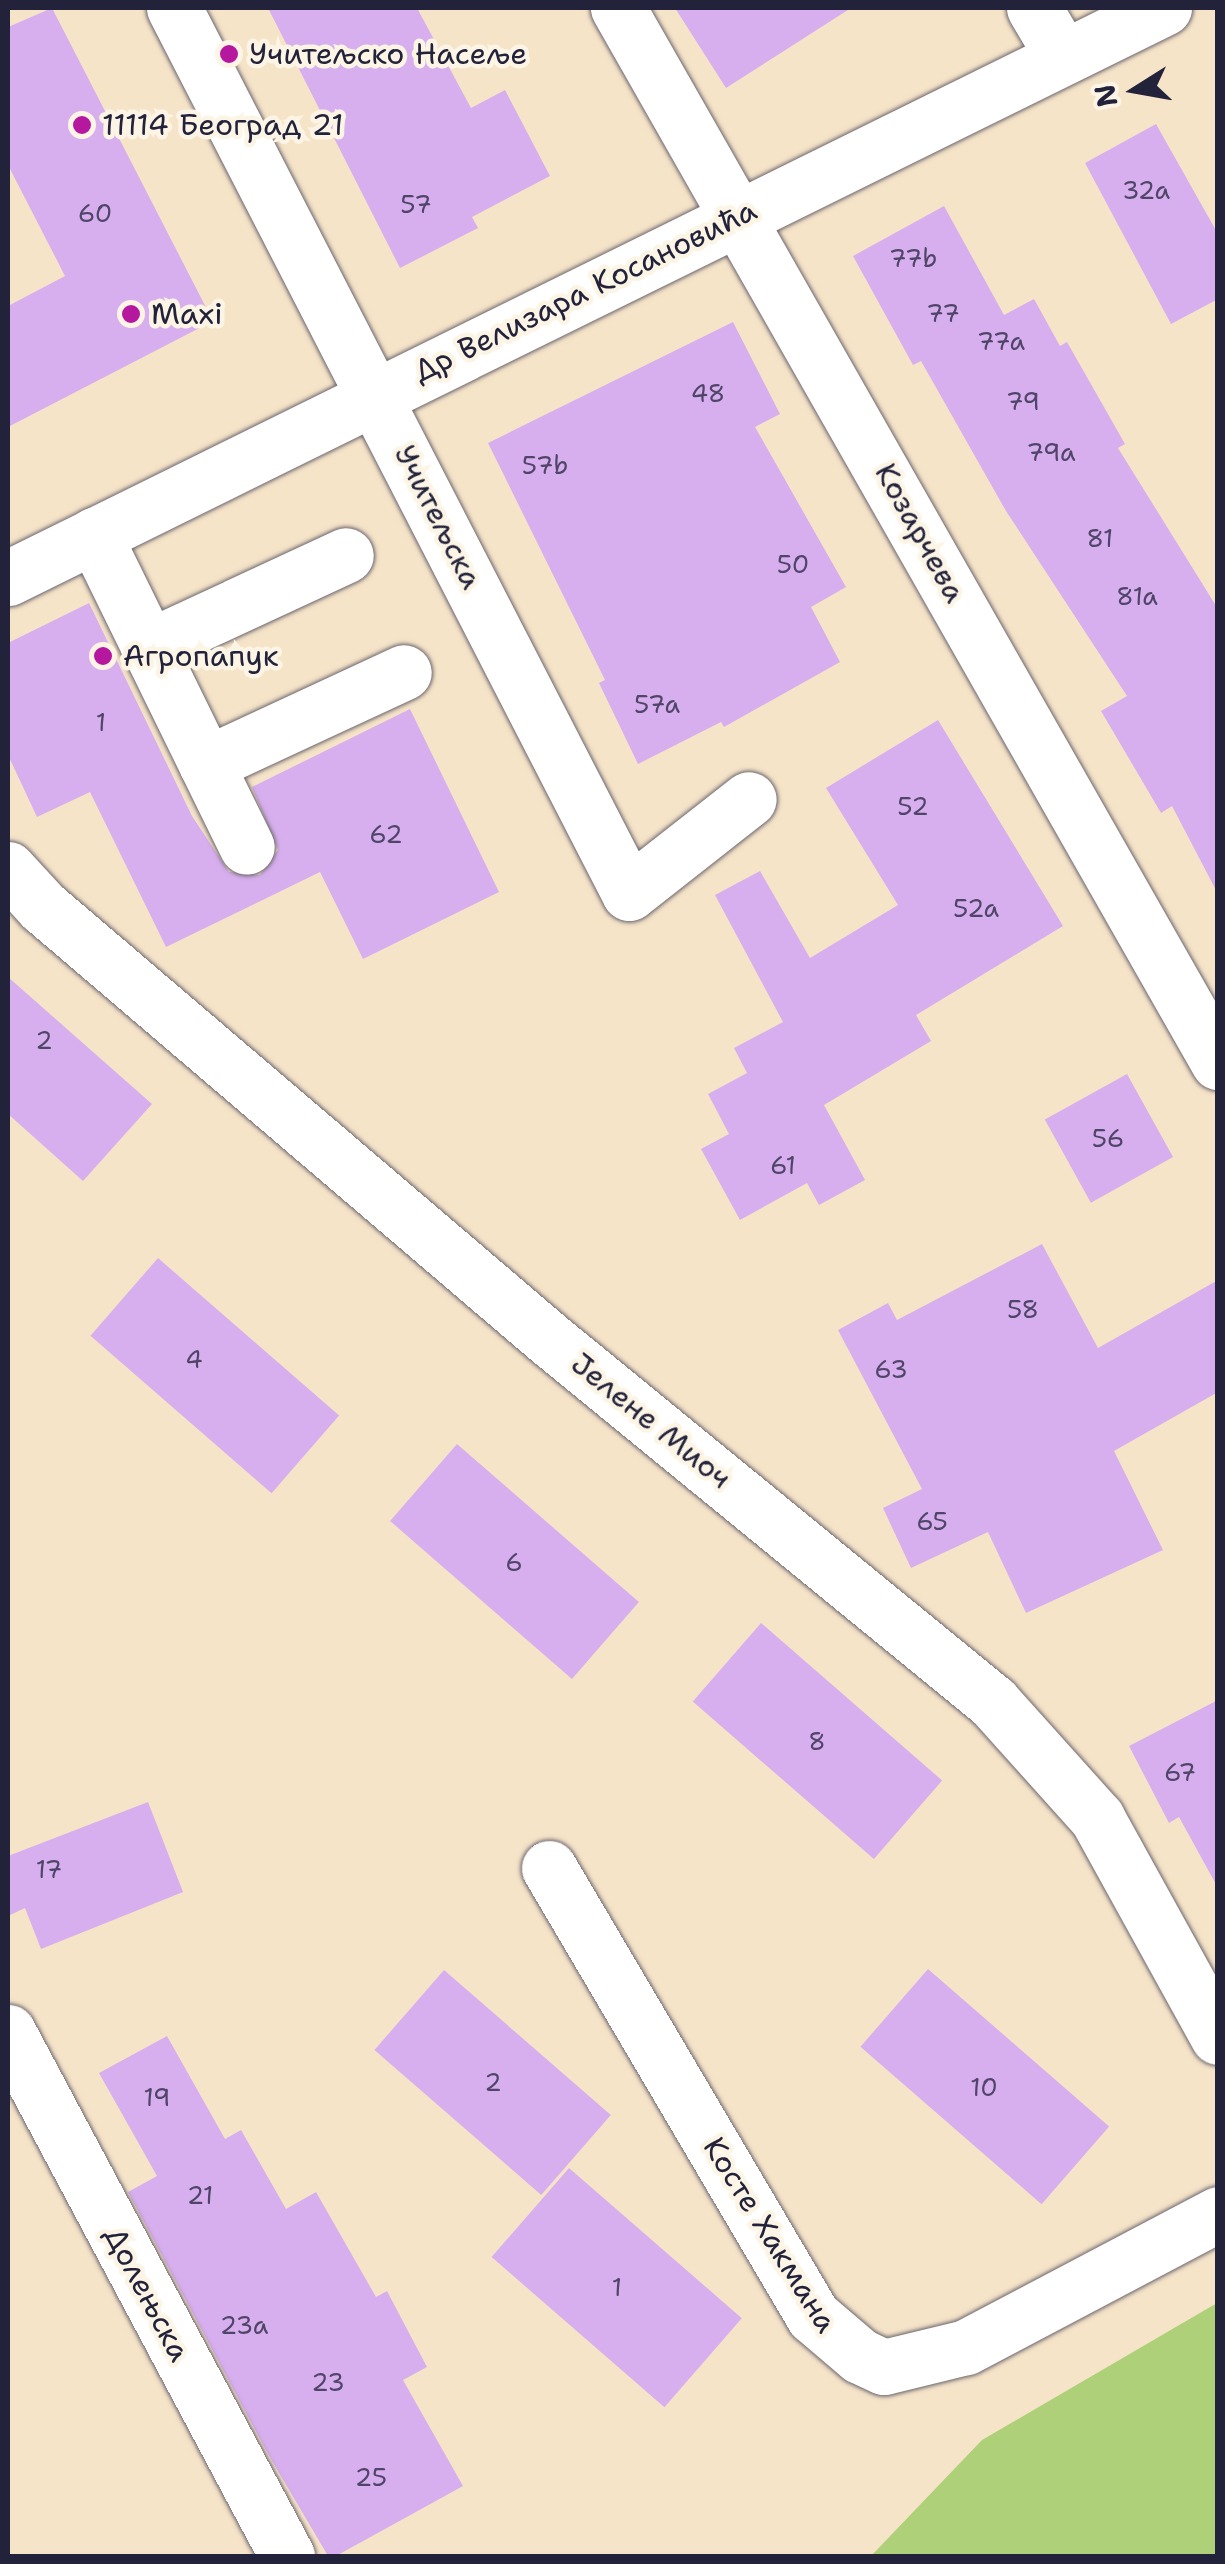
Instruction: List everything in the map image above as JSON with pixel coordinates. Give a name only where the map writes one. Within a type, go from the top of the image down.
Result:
[{"type":"street","name":"Учитељска","points":[[174,8],[376,394],[628,893],[749,799]]},
{"type":"street","name":"Козарчева","points":[[618,8],[741,216],[1218,1062]]},
{"type":"street","points":[[1034,8],[1063,57]]},
{"type":"street","name":"Др Велизара Косановића","points":[[8,578],[1164,8]]},
{"type":"street","points":[[94,534],[247,848]]},
{"type":"street","points":[[148,647],[346,555]]},
{"type":"street","points":[[206,764],[404,672]]},
{"type":"street","name":"Јелене Миоч","points":[[8,869],[43,907],[550,1339],[993,1702],[1096,1818],[1218,2037]]},
{"type":"street","name":"Косте Хакмана","points":[[549,1868],[813,2316],[860,2356],[884,2366],[966,2348],[1218,2214]]},
{"type":"street","name":"Долењска","points":[[8,2032],[287,2556]]},
{"type":"green space","points":[[1217,2303],[1217,2556],[871,2556],[982,2440]]},
{"type":"building","points":[[52,8],[213,321],[8,427],[8,306],[65,276],[8,165],[8,27]]},
{"type":"building","points":[[268,8],[417,8],[471,108],[505,90],[550,176],[472,217],[478,228],[400,268]]},
{"type":"building","points":[[675,8],[851,8],[726,88]]},
{"type":"building","points":[[1156,124],[1218,234],[1218,299],[1171,324],[1085,163]]},
{"type":"building","points":[[944,206],[1004,315],[1034,299],[1060,346],[1067,342],[1125,444],[1118,448],[1218,609],[1218,894],[1172,806],[1161,813],[1101,711],[1127,696],[1006,511],[921,361],[913,365],[853,256]]},
{"type":"building","points":[[733,322],[780,414],[755,427],[846,587],[811,607],[840,662],[724,727],[721,722],[638,764],[599,683],[605,680],[488,443]]},
{"type":"building","points":[[89,603],[192,816],[229,872],[260,875],[278,850],[252,787],[410,709],[499,892],[363,959],[320,872],[166,947],[90,792],[37,817],[8,755],[8,643]]},
{"type":"building","points":[[938,720],[1063,926],[916,1015],[931,1041],[824,1105],[865,1180],[819,1205],[807,1183],[740,1220],[701,1149],[729,1134],[708,1094],[747,1073],[734,1048],[783,1022],[715,895],[760,871],[810,958],[898,905],[826,788]]},
{"type":"building","points":[[8,977],[152,1104],[83,1181],[8,1114]]},
{"type":"building","points":[[1127,1074],[1173,1157],[1091,1203],[1045,1120]]},
{"type":"building","points":[[1042,1244],[1098,1348],[1218,1280],[1218,1392],[1114,1451],[1163,1550],[1026,1613],[988,1532],[911,1568],[883,1508],[922,1489],[838,1330],[888,1303],[897,1320]]},
{"type":"building","points":[[158,1258],[339,1415],[272,1493],[90,1336]]},
{"type":"building","points":[[457,1444],[639,1602],[572,1679],[390,1521]]},
{"type":"building","points":[[761,1623],[942,1780],[874,1859],[693,1701]]},
{"type":"building","points":[[1218,1700],[1218,1888],[1179,1817],[1169,1823],[1129,1746]]},
{"type":"building","points":[[148,1802],[183,1892],[41,1949],[25,1908],[8,1916],[8,1856]]},
{"type":"building","points":[[928,1969],[1109,2126],[1042,2204],[860,2047]]},
{"type":"building","points":[[444,1970],[611,2115],[541,2195],[374,2050]]},
{"type":"building","points":[[167,2036],[225,2139],[241,2130],[286,2209],[316,2192],[376,2297],[387,2291],[427,2367],[403,2380],[463,2486],[336,2556],[328,2556],[268,2454],[128,2192],[157,2176],[99,2073]]},
{"type":"building","points":[[569,2168],[742,2318],[664,2407],[492,2257]]},
{"type":"place","name":"Учитељско Насеље","points":[[229,54]]},
{"type":"place","name":"11114 Београд 21","points":[[82,125]]},
{"type":"place","name":"Maxi","points":[[131,314]]},
{"type":"place","name":"Агропапук","points":[[103,656]]}]
